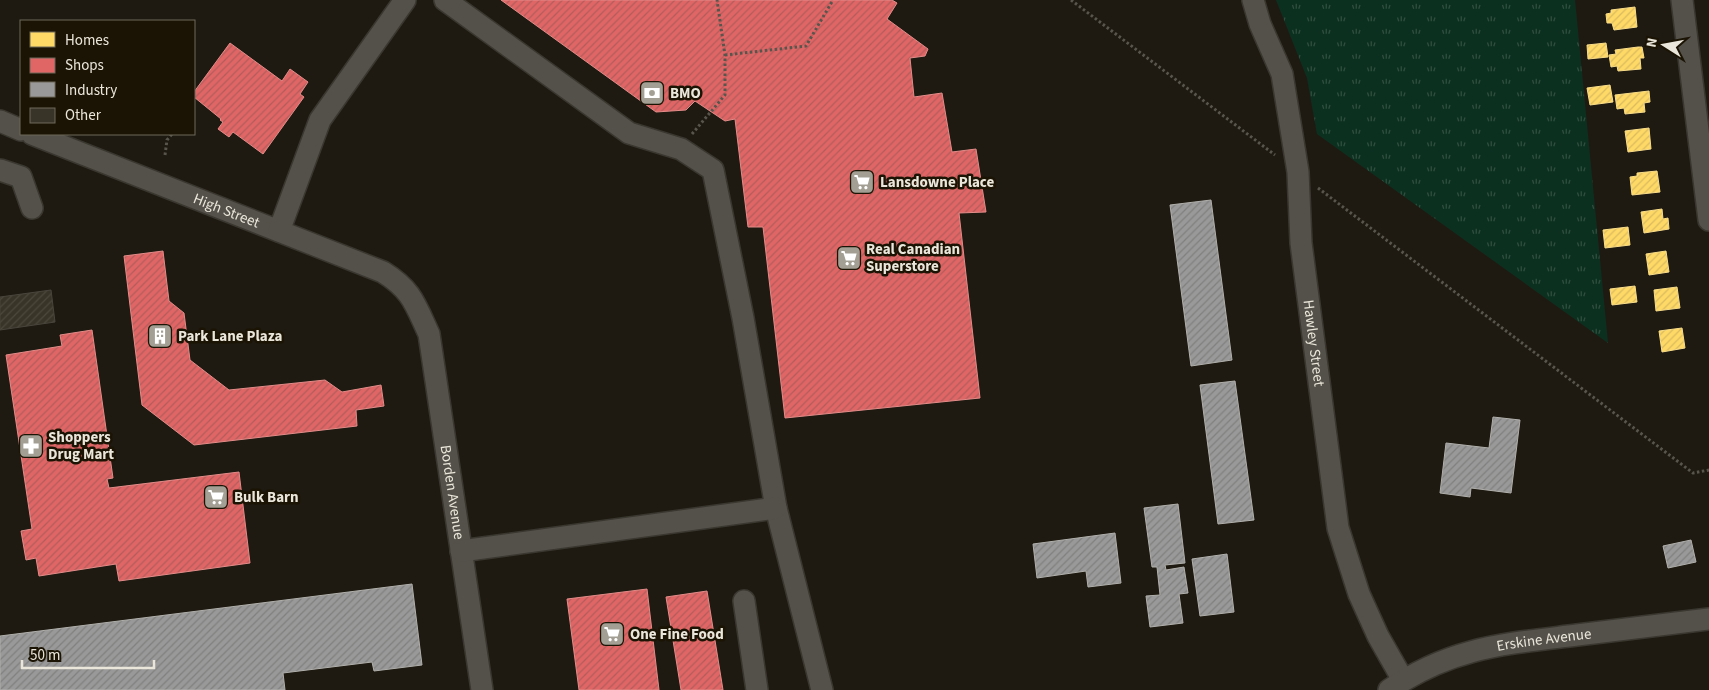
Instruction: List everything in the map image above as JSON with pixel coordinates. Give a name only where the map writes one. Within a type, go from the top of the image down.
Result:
[{"type":"street","points":[[279,231],[320,120],[405,0]]},
{"type":"street","points":[[445,0],[629,133],[681,149],[713,170],[746,336],[776,508],[822,690]]},
{"type":"street","name":"Hawley Street","points":[[1253,0],[1260,24],[1282,74],[1298,172],[1301,243],[1338,528],[1359,594],[1378,636],[1396,685]]},
{"type":"street","points":[[1682,0],[1709,220]]},
{"type":"street","points":[[0,121],[20,130]]},
{"type":"street","name":"High Street","points":[[35,135],[383,272],[402,284],[413,299]]},
{"type":"street","points":[[0,170],[21,177],[32,208]]},
{"type":"street","name":"Borden Avenue","points":[[413,299],[429,334],[482,690]]},
{"type":"street","points":[[461,552],[776,508]]},
{"type":"street","points":[[744,601],[757,690]]},
{"type":"street","name":"Erskine Avenue","points":[[1396,685],[1443,660],[1483,647],[1709,619]]},
{"type":"path","points":[[681,149],[709,111],[725,95],[725,55],[717,0]]},
{"type":"path","points":[[725,55],[806,46],[833,0]]},
{"type":"path","points":[[1070,0],[1693,473],[1709,470]]},
{"type":"path","points":[[165,155],[166,140],[171,135]]},
{"type":"green space","points":[[1276,0],[1575,0],[1608,343],[1317,134],[1307,78]]},
{"type":"building: Homes","points":[[1635,7],[1637,27],[1614,30],[1612,23],[1607,23],[1606,14],[1611,13],[1611,10]]},
{"type":"building: Homes","points":[[1606,43],[1608,57],[1588,59],[1587,45]]},
{"type":"building: Homes","points":[[1642,47],[1644,58],[1640,58],[1641,69],[1618,71],[1617,66],[1611,67],[1609,55],[1616,54],[1615,50]]},
{"type":"building: Homes","points":[[1610,85],[1613,102],[1590,105],[1587,88]]},
{"type":"building: Homes","points":[[1649,91],[1650,102],[1644,103],[1645,112],[1625,114],[1624,108],[1617,109],[1615,95]]},
{"type":"building: Homes","points":[[1649,128],[1651,149],[1628,152],[1625,131]]},
{"type":"building: Homes","points":[[1657,171],[1660,192],[1632,195],[1630,177],[1637,176],[1637,173]]},
{"type":"building: Homes","points":[[1662,209],[1663,219],[1668,218],[1669,229],[1644,233],[1641,212]]},
{"type":"building: Homes","points":[[1628,227],[1630,245],[1605,248],[1603,230]]},
{"type":"building: Homes","points":[[1666,251],[1669,272],[1649,275],[1646,254]]},
{"type":"building: Homes","points":[[1635,286],[1637,302],[1612,305],[1610,289]]},
{"type":"building: Homes","points":[[1677,287],[1680,308],[1656,311],[1654,290]]},
{"type":"building: Homes","points":[[1682,328],[1685,348],[1662,352],[1659,331]]},
{"type":"building: Shops","name":"Lansdowne Place","points":[[501,0],[892,0],[897,3],[887,19],[928,49],[925,56],[910,58],[914,97],[942,93],[952,152],[976,149],[986,212],[959,213],[980,398],[785,418],[763,227],[748,227],[735,119],[725,121],[695,101],[686,110],[656,112]]},
{"type":"building: Shops","points":[[230,43],[282,81],[290,69],[308,82],[300,94],[304,97],[263,154],[233,132],[229,137],[218,129],[223,122],[195,98],[195,91]]},
{"type":"building: Shops","name":"Park Lane Plaza","points":[[163,251],[169,301],[184,313],[190,360],[229,390],[325,380],[342,392],[381,385],[384,406],[356,410],[357,426],[194,445],[142,405],[124,256]]},
{"type":"building: Shops","points":[[92,330],[113,478],[107,479],[109,488],[239,472],[250,563],[119,581],[116,564],[39,576],[36,558],[26,560],[21,531],[32,529],[6,355],[62,346],[60,335]]},
{"type":"building: Shops","name":"One Fine Food","points":[[647,589],[659,690],[579,690],[567,599]]},
{"type":"building: Shops","points":[[707,591],[723,690],[681,690],[666,597]]},
{"type":"building: Industry","points":[[1211,200],[1232,360],[1191,366],[1170,205]]},
{"type":"building: Industry","points":[[1235,381],[1254,520],[1218,524],[1200,385]]},
{"type":"building: Industry","points":[[1493,417],[1520,420],[1511,493],[1471,488],[1470,497],[1440,493],[1446,443],[1489,448]]},
{"type":"building: Industry","points":[[1178,504],[1185,563],[1165,565],[1166,570],[1184,567],[1188,593],[1179,594],[1183,623],[1150,627],[1146,596],[1160,595],[1157,567],[1152,567],[1144,508]]},
{"type":"building: Industry","points":[[1115,533],[1121,583],[1088,587],[1086,571],[1037,578],[1033,544]]},
{"type":"building: Industry","points":[[1691,540],[1696,562],[1668,568],[1663,546]]},
{"type":"building: Industry","points":[[1227,554],[1234,612],[1200,616],[1192,559]]},
{"type":"building: Industry","points":[[412,584],[422,665],[374,671],[372,662],[283,673],[285,690],[0,690],[0,636]]},
{"type":"building: Other","points":[[51,290],[55,322],[0,330],[0,297]]},
{"type":"place","name":"BMO","points":[[652,93]]},
{"type":"place","name":"Lansdowne Place","points":[[862,182]]},
{"type":"place","name":"Real Canadian Superstore","points":[[849,258]]},
{"type":"place","name":"Park Lane Plaza","points":[[160,336]]},
{"type":"place","name":"Shoppers Drug Mart","points":[[31,446]]},
{"type":"place","name":"Bulk Barn","points":[[216,497]]},
{"type":"place","name":"One Fine Food","points":[[612,634]]}]
